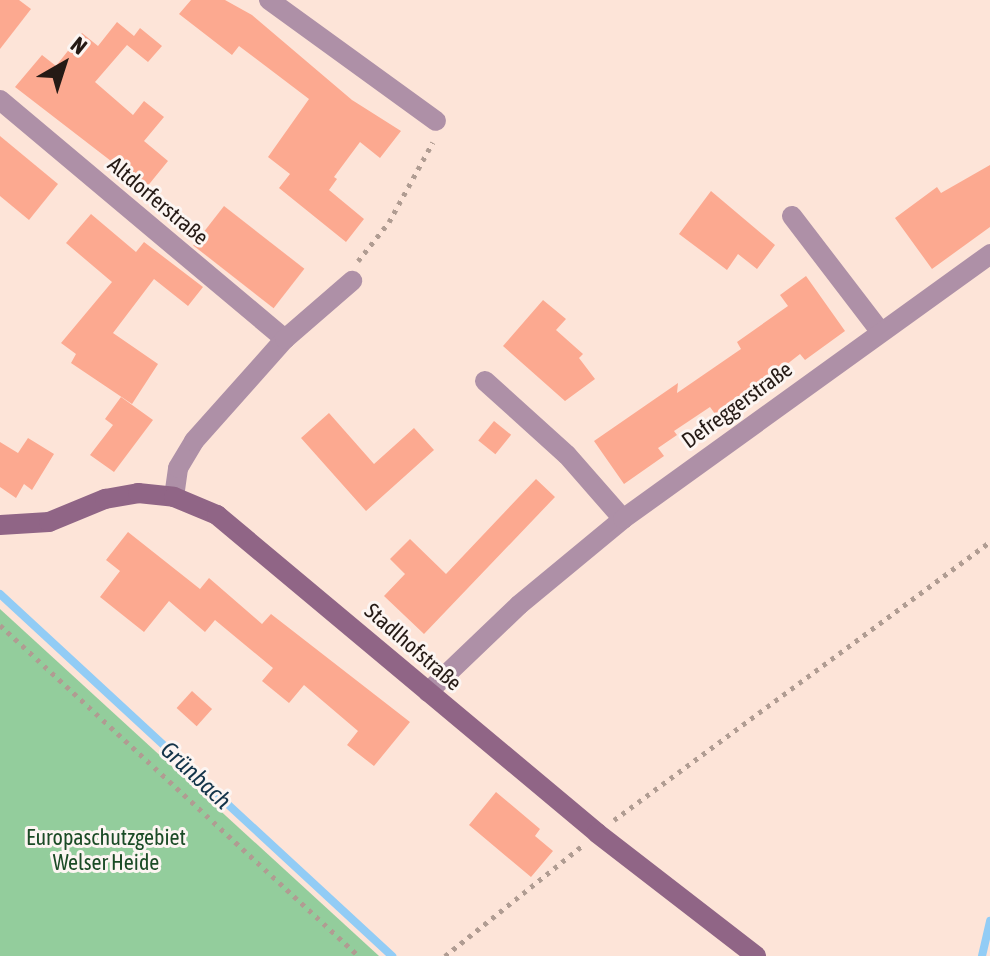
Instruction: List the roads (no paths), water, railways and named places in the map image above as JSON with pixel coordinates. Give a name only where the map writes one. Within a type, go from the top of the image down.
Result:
[{"type":"street","points":[[269,0],[436,121]]},
{"type":"street","name":"Altdorferstraße","points":[[0,100],[285,339]]},
{"type":"street","points":[[792,216],[880,331]]},
{"type":"street","name":"Defreggerstraße","points":[[428,692],[519,605],[623,519],[990,254]]},
{"type":"street","points":[[174,497],[178,468],[194,441],[285,339],[352,281]]},
{"type":"street","points":[[485,381],[567,455],[623,519]]},
{"type":"street","name":"Stadlhofstraße","points":[[0,525],[49,522],[105,499],[138,493],[174,497],[217,515],[597,833],[756,956]]},
{"type":"waterway","name":"Grünbach","points":[[0,594],[392,956]]},
{"type":"waterway","points":[[982,956],[990,921]]},
{"type":"park label","name":"Europaschutzgebiet Welser Heide","points":[[106,850]]}]
